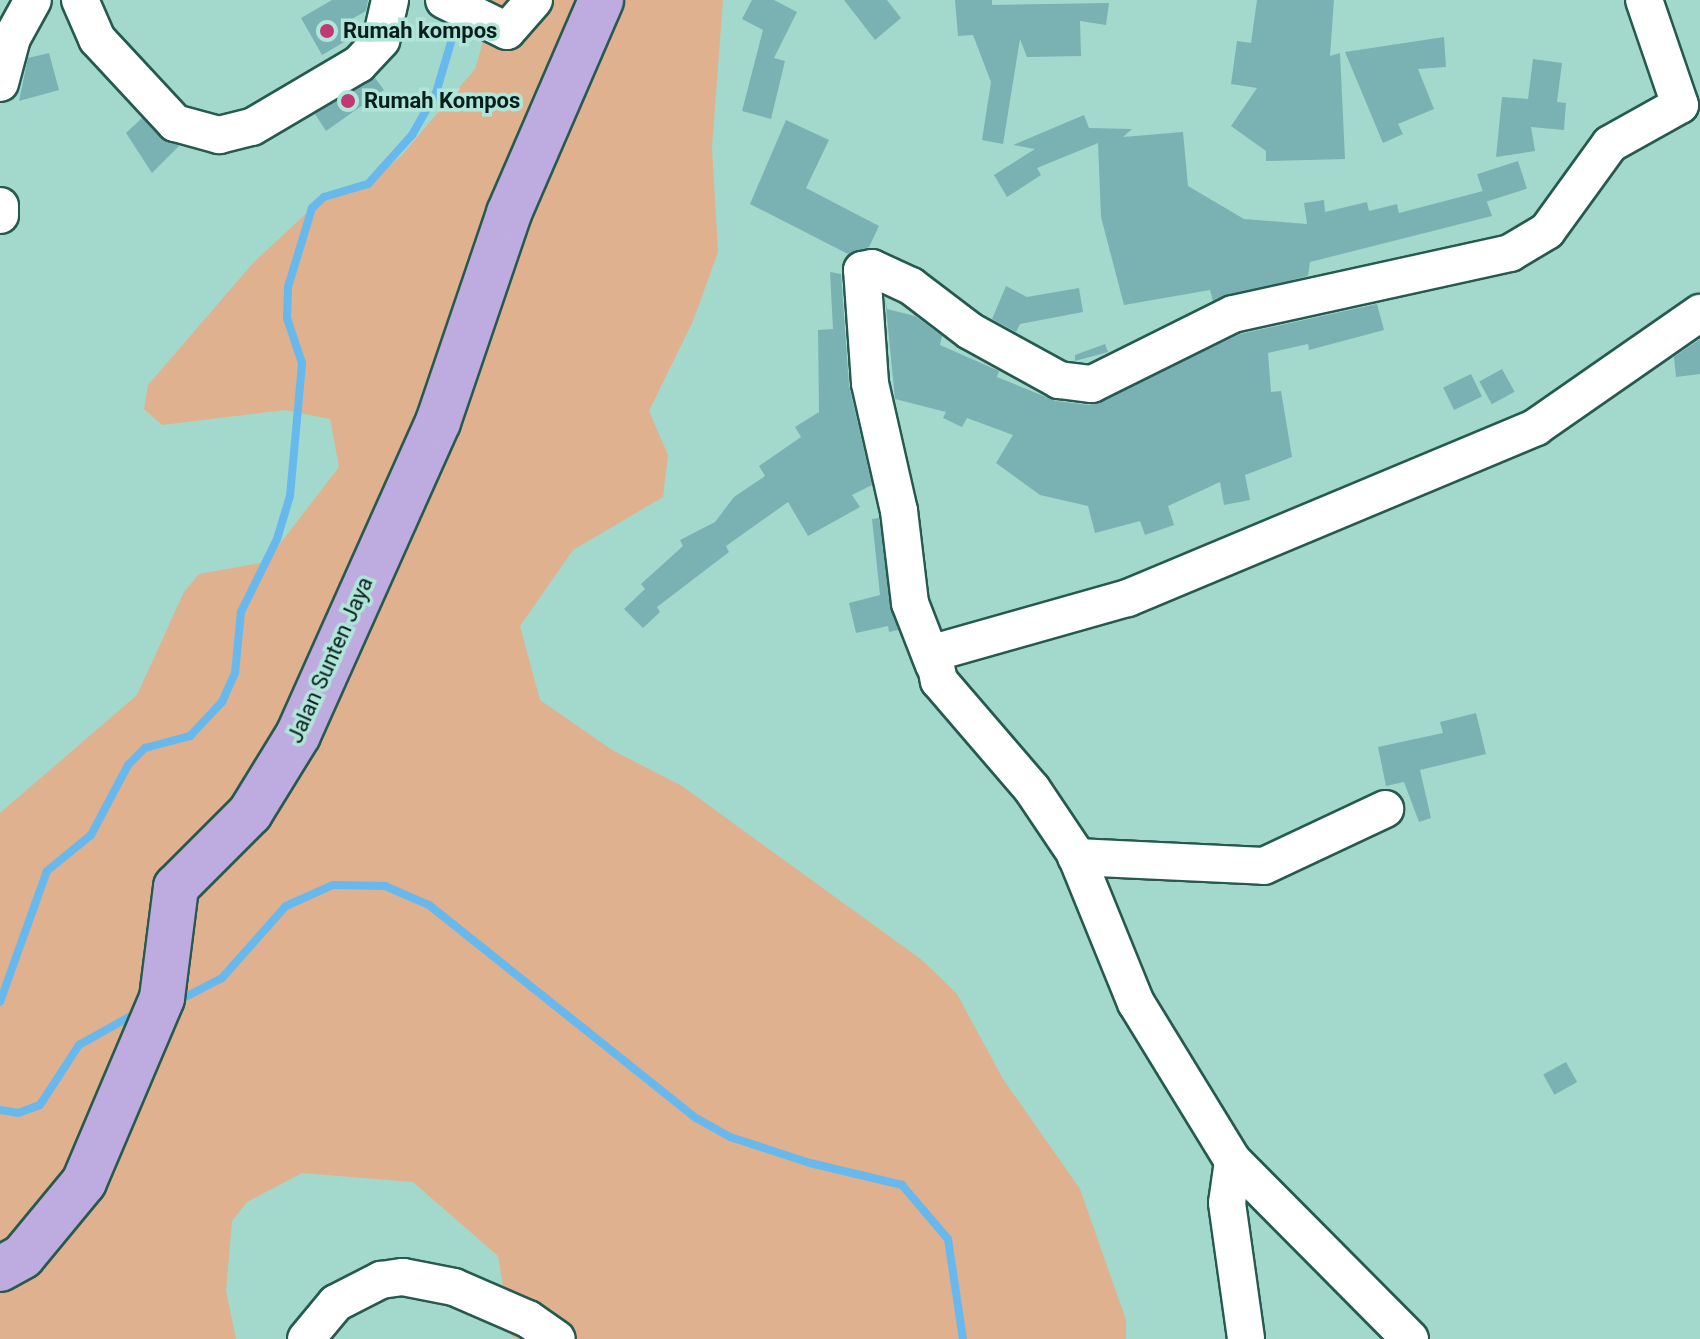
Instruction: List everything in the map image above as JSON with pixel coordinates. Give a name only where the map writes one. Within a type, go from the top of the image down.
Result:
[{"type":"main road","name":"Jalan Sunten Jaya","points":[[0,1269],[23,1256],[84,1182],[158,1006],[176,887],[250,813],[298,735],[438,422],[509,213],[601,0]]},
{"type":"street","points":[[0,83],[12,38],[33,0]]},
{"type":"street","points":[[80,0],[97,39],[175,123],[219,135],[252,127],[359,64],[381,40],[390,0]]},
{"type":"street","points":[[458,8],[507,31],[534,0]]},
{"type":"street","points":[[1410,1339],[1233,1161],[1136,1003],[1076,857],[1052,815],[960,709],[934,665],[910,603],[899,511],[870,383],[862,270],[872,268],[911,286],[970,331],[1059,380],[1092,384],[1233,314],[1510,253],[1547,231],[1610,144],[1680,105],[1644,0]]},
{"type":"street","points":[[0,206],[0,215]]},
{"type":"street","points":[[934,665],[933,653],[943,648],[1128,598],[1536,427],[1700,313]]},
{"type":"street","points":[[1076,857],[1264,866],[1385,809]]},
{"type":"street","points":[[1233,1161],[1227,1203],[1246,1339]]},
{"type":"street","points":[[306,1339],[336,1303],[381,1280],[403,1277],[454,1287],[528,1319],[557,1339]]},
{"type":"shaded area","points":[[486,0],[723,0],[712,147],[718,252],[693,321],[649,411],[668,455],[663,497],[573,550],[520,626],[540,700],[612,750],[682,786],[922,960],[957,994],[1003,1079],[1080,1189],[1126,1320],[1126,1339],[517,1339],[511,1336],[498,1256],[413,1182],[302,1173],[247,1202],[232,1221],[226,1291],[236,1339],[0,1339],[0,813],[137,695],[184,592],[199,574],[266,562],[339,467],[330,419],[285,410],[162,425],[144,409],[148,385],[254,262],[324,197],[368,184],[401,156],[475,69],[489,21]]},
{"type":"building","name":"Rumah kompos","points":[[332,0],[368,0],[366,11],[343,24],[351,38],[322,55],[301,18]]},
{"type":"building","points":[[752,0],[774,0],[797,12],[774,58],[785,61],[771,119],[742,111],[763,30],[742,19]]},
{"type":"building","points":[[844,0],[887,0],[901,18],[875,40]]},
{"type":"building","points":[[955,0],[992,0],[992,5],[1109,3],[1106,25],[1080,21],[1081,56],[1027,57],[1020,39],[1003,144],[982,140],[991,82],[973,35],[958,36]]},
{"type":"building","points":[[1257,0],[1334,0],[1330,56],[1340,53],[1345,159],[1266,161],[1266,151],[1231,126],[1257,88],[1231,84],[1237,41],[1251,43]]},
{"type":"building","points":[[1444,37],[1446,67],[1418,69],[1434,109],[1398,124],[1403,134],[1383,143],[1345,52]]},
{"type":"building","points":[[49,53],[59,90],[19,101],[28,58]]},
{"type":"building","points":[[1533,59],[1562,63],[1557,102],[1566,103],[1564,130],[1531,127],[1535,151],[1496,157],[1502,97],[1528,99]]},
{"type":"building","name":"Rumah Kompos","points":[[375,78],[384,90],[326,131],[315,114]]},
{"type":"building","points":[[1084,115],[1089,128],[1132,129],[1123,137],[1183,132],[1188,186],[1244,219],[1307,224],[1304,203],[1324,200],[1325,212],[1367,202],[1369,211],[1397,204],[1399,213],[1483,191],[1492,216],[1310,262],[1308,276],[1213,301],[1210,290],[1124,305],[1101,217],[1098,143],[1037,168],[1041,175],[1007,197],[994,175],[1035,149],[1013,145]]},
{"type":"building","points":[[142,118],[179,146],[152,173],[126,133]]},
{"type":"building","points":[[786,120],[829,140],[806,188],[879,226],[869,247],[848,254],[750,204]]},
{"type":"building","points":[[1518,161],[1527,189],[1486,202],[1477,174]]},
{"type":"building","points":[[830,272],[841,274],[849,385],[872,485],[852,495],[860,507],[808,536],[788,502],[726,546],[729,552],[657,607],[660,612],[643,628],[624,609],[645,589],[641,584],[683,546],[680,540],[715,522],[734,497],[765,476],[759,466],[801,437],[795,427],[819,412],[818,330],[833,329]]},
{"type":"building","points":[[1006,286],[1027,297],[1079,288],[1083,312],[1020,324],[1016,332],[992,319]]},
{"type":"building","points":[[885,297],[887,309],[915,316],[942,336],[940,345],[999,371],[997,377],[1056,401],[1089,405],[1240,334],[1377,304],[1384,330],[1309,350],[1308,344],[1268,353],[1271,392],[1281,391],[1292,457],[1245,475],[1250,500],[1224,505],[1220,482],[1168,506],[1174,525],[1145,535],[1140,521],[1095,533],[1088,506],[1040,495],[996,463],[1013,435],[967,418],[962,427],[943,418],[946,412],[895,399]]},
{"type":"building","points":[[1700,339],[1700,374],[1676,377],[1674,357]]},
{"type":"building","points":[[1105,344],[1108,352],[1075,361],[1075,355]]},
{"type":"building","points":[[1502,369],[1515,392],[1492,404],[1479,382]]},
{"type":"building","points":[[1471,374],[1482,396],[1454,410],[1443,388]]},
{"type":"building","points":[[879,518],[898,630],[889,632],[888,626],[856,633],[849,603],[880,595],[872,519]]},
{"type":"building","points":[[1476,713],[1486,754],[1420,770],[1431,818],[1419,822],[1404,782],[1386,786],[1378,747],[1443,733],[1440,722]]},
{"type":"building","points":[[1566,1062],[1577,1082],[1554,1095],[1543,1075]]},
{"type":"waterway","points":[[0,1002],[47,871],[91,835],[128,765],[145,748],[190,736],[222,702],[235,673],[241,612],[277,539],[290,496],[302,363],[287,318],[288,287],[312,208],[324,197],[368,184],[412,135],[436,93],[459,15]]},
{"type":"waterway","points":[[174,1003],[222,978],[286,906],[333,885],[385,886],[429,905],[696,1118],[730,1137],[810,1163],[902,1185],[948,1239],[963,1339]]},
{"type":"waterway","points":[[0,1110],[18,1113],[40,1105],[79,1045],[138,1012]]},
{"type":"place","name":"Rumah kompos","points":[[327,31]]},
{"type":"place","name":"Rumah Kompos","points":[[348,101]]}]
